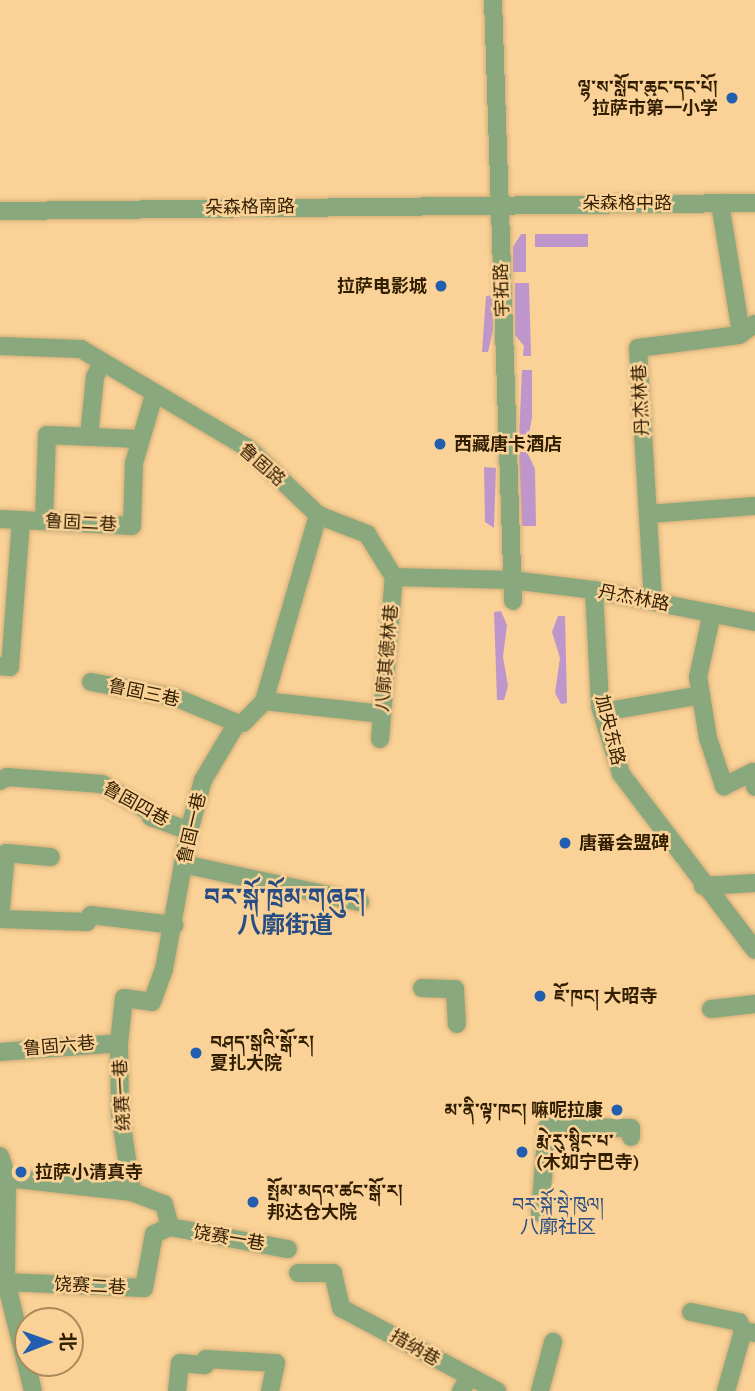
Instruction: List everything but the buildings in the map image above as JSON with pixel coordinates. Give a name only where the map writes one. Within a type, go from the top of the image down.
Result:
[{"type":"street","name":"宇拓路","points":[[493,0],[513,601]]},
{"type":"street","name":"朵森格中路","points":[[499,203],[755,203]]},
{"type":"street","name":"朵森格南路","points":[[0,211],[499,203]]},
{"type":"street","name":"丹杰林巷","points":[[653,601],[638,348],[748,329],[720,203]]},
{"type":"street","name":"鲁固路","points":[[0,346],[81,349],[154,395],[247,448],[318,515],[367,534],[394,577]]},
{"type":"street","points":[[102,362],[94,377],[89,436],[139,439]]},
{"type":"street","name":"鲁固二巷","points":[[0,519],[44,517],[132,526],[139,439],[154,395]]},
{"type":"street","name":"鲁固二巷","points":[[44,517],[47,435],[89,436]]},
{"type":"street","points":[[648,514],[755,506]]},
{"type":"street","points":[[318,515],[264,701],[382,714]]},
{"type":"street","name":"鲁固二巷","points":[[0,666],[10,667],[21,520]]},
{"type":"street","points":[[394,577],[512,580]]},
{"type":"street","name":"八廓其德林巷","points":[[380,739],[394,577]]},
{"type":"street","name":"丹杰林路","points":[[512,580],[594,590],[755,622]]},
{"type":"street","name":"加央东路","points":[[594,590],[602,712],[621,774],[755,950]]},
{"type":"street","points":[[712,613],[698,677],[708,738],[724,786],[753,772],[755,787]]},
{"type":"street","name":"鲁固三巷","points":[[90,682],[177,698],[237,723]]},
{"type":"street","points":[[602,712],[701,695]]},
{"type":"street","name":"鲁固一巷","points":[[124,998],[152,1002],[174,925],[189,831],[203,780],[214,768],[237,723],[243,723],[264,701]]},
{"type":"street","name":"鲁固四巷","points":[[0,781],[7,777],[102,784],[150,812],[151,817],[189,831]]},
{"type":"street","points":[[51,857],[6,853],[0,919],[87,922],[91,915],[174,925]]},
{"type":"street","points":[[183,864],[360,902]]},
{"type":"street","points":[[704,886],[755,883]]},
{"type":"street","points":[[422,989],[455,989],[457,1024]]},
{"type":"street","name":"绕赛一巷","points":[[124,998],[119,1043],[120,1114],[132,1192]]},
{"type":"street","points":[[711,1009],[755,1004]]},
{"type":"street","name":"鲁固六巷","points":[[0,1052],[119,1043]]},
{"type":"street","points":[[540,1213],[547,1128],[631,1128],[631,1137]]},
{"type":"street","points":[[0,1156],[6,1178],[6,1282],[33,1391]]},
{"type":"street","points":[[6,1178],[132,1192],[164,1204],[170,1227]]},
{"type":"street","name":"饶赛二巷","points":[[6,1282],[144,1289],[154,1234],[170,1227]]},
{"type":"street","name":"饶赛一巷","points":[[170,1227],[288,1249]]},
{"type":"street","points":[[298,1273],[333,1273],[341,1308],[497,1391]]},
{"type":"street","name":"措纳巷","points":[[343,1306],[464,1385],[487,1391]]},
{"type":"street","points":[[691,1312],[739,1322],[749,1332],[726,1391]]},
{"type":"street","points":[[540,1391],[553,1342]]},
{"type":"street","points":[[177,1391],[180,1363],[276,1363],[270,1391]]},
{"type":"shaded area","points":[[521,234],[526,234],[526,272],[513,272],[513,247]]},
{"type":"shaded area","points":[[535,234],[588,234],[588,247],[535,247]]},
{"type":"shaded area","points":[[515,283],[529,283],[531,356],[523,356],[524,346],[515,335]]},
{"type":"shaded area","points":[[493,295],[493,330],[488,352],[482,352],[486,296]]},
{"type":"shaded area","points":[[522,370],[532,370],[532,418],[528,439],[519,439]]},
{"type":"shaded area","points":[[519,452],[527,452],[535,469],[536,526],[522,526]]},
{"type":"shaded area","points":[[484,467],[496,468],[494,528],[485,522]]},
{"type":"shaded area","points":[[501,611],[507,625],[503,657],[508,686],[504,700],[497,700],[494,612]]},
{"type":"shaded area","points":[[558,616],[565,616],[567,703],[561,704],[555,693],[560,658],[552,632]]},
{"type":"place","name":"ལྷ་ས་སློབ་ཆུང་དང་པོ། 拉萨市第一小学","points":[[732,98]]},
{"type":"place","name":"拉萨电影城","points":[[441,286]]},
{"type":"place","name":"西藏唐卡酒店","points":[[440,444]]},
{"type":"place","name":"唐蕃会盟碑","points":[[565,843]]},
{"type":"place","name":"ཇོ་ཁང། 大昭寺","points":[[540,996]]},
{"type":"place","name":"བཤད་སྒྲའི་སྒོ་ར། 夏扎大院","points":[[196,1053]]},
{"type":"place","name":"མ་ནི་ལྟ་ཁང། 嘛呢拉康","points":[[617,1110]]},
{"type":"place","name":"རྨེ་རུ་སྙིང་པ་ (木如宁巴寺)","points":[[522,1152]]},
{"type":"place","name":"拉萨小清真寺","points":[[21,1172]]},
{"type":"place","name":"སྤོམ་མདའ་ཚང་སྒོ་ར། 邦达仓大院","points":[[253,1202]]},
{"type":"district","name":"བར་སྐོ་ཁྲོམ་གཞུང། 八廓街道","points":[[285,911]]},
{"type":"district","name":"བར་སྐོ་སྡེ་ཁུལ། 八廓社区","points":[[558,1216]]}]
